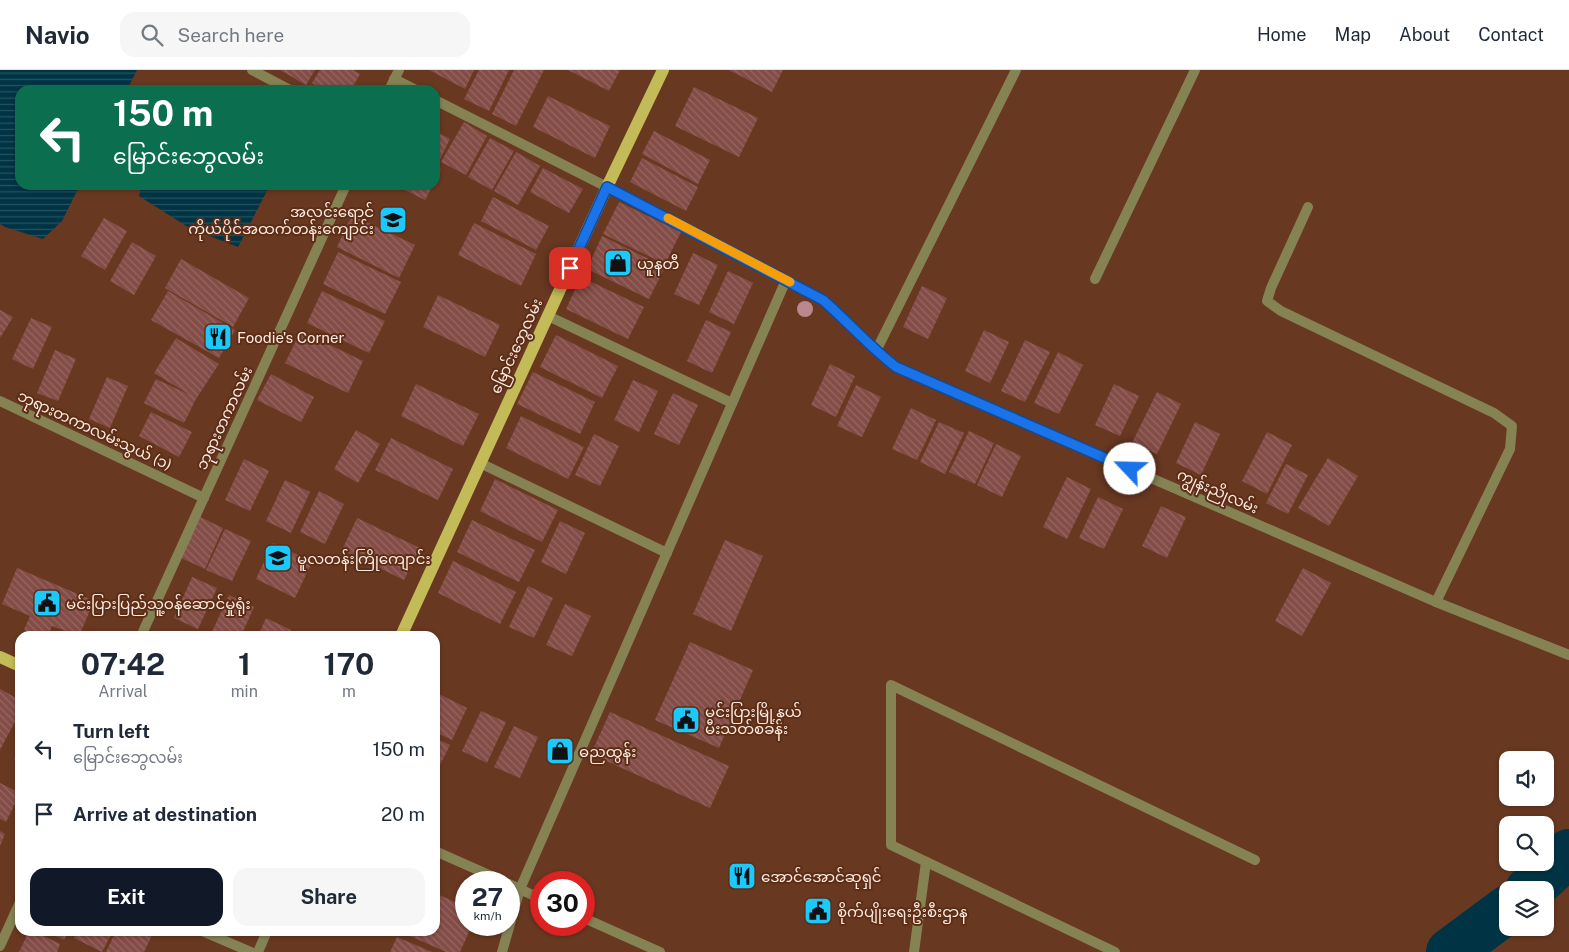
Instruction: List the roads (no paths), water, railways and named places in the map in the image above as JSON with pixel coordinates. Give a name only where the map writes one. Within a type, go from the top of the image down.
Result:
[{"type":"main road","name":"မြောင်းဘွေလမ်း","points":[[402,631],[663,70]]},
{"type":"main road","points":[[0,657],[15,664]]},
{"type":"street","points":[[252,70],[280,85]]},
{"type":"street","points":[[876,351],[1016,70]]},
{"type":"street","points":[[1094,279],[1195,70]]},
{"type":"street","points":[[396,75],[409,85]]},
{"type":"street","name":"ကျွန်းညိုလမ်း","points":[[440,103],[823,300],[843,317],[876,351],[896,367],[1436,602],[1569,655]]},
{"type":"street","name":"ဘုရားတကာလမ်း","points":[[143,631],[344,190]]},
{"type":"street","points":[[1308,207],[1271,288],[1267,301],[1281,311],[1494,413],[1512,426],[1510,448],[1436,602]]},
{"type":"street","points":[[530,894],[520,889],[786,280]]},
{"type":"street","points":[[548,316],[732,403]]},
{"type":"street","name":"ဘုရားတကာလမ်းသွယ် (၁)","points":[[0,401],[204,498]]},
{"type":"street","points":[[480,463],[667,553]]},
{"type":"street","points":[[1115,952],[891,845],[891,685],[1255,860]]},
{"type":"street","points":[[440,853],[480,871]]},
{"type":"street","points":[[914,952],[926,862]]},
{"type":"street","points":[[0,946],[15,913]]},
{"type":"street","points":[[595,923],[660,952]]},
{"type":"street","points":[[214,936],[251,952]]},
{"type":"street","points":[[258,952],[265,936]]},
{"type":"street","points":[[502,952],[507,936]]},
{"type":"water","points":[[0,70],[137,70],[130,85],[15,85],[15,190],[78,190],[62,221],[43,239],[0,224]]},
{"type":"water","points":[[141,190],[267,190],[238,247],[191,229],[139,196]]},
{"type":"waterway","points":[[1539,881],[1569,853]]},
{"type":"waterway","points":[[1450,952],[1499,916]]},
{"type":"place","name":"အလင်းရောင် ကိုယ်ပိုင်အထက်တန်းကျောင်း","points":[[393,220]]},
{"type":"place","name":"ယူနတီ","points":[[618,263]]},
{"type":"place","name":"Foodie's Corner","points":[[218,337]]},
{"type":"place","name":"မူလတန်းကြိုကျောင်း","points":[[278,558]]},
{"type":"place","name":"မင်းပြားပြည်သူ့ဝန်ဆောင်မှုရုံး","points":[[47,603]]},
{"type":"place","name":"မင်းပြားမြို့နယ် မီးသတ်စခန်း","points":[[686,720]]},
{"type":"place","name":"ဓညထွန်း","points":[[560,751]]},
{"type":"place","name":"အောင်အောင်ဆုရှင်","points":[[742,876]]},
{"type":"place","name":"စိုက်ပျိုးရေးဦးစီးဌာန","points":[[818,911]]}]
